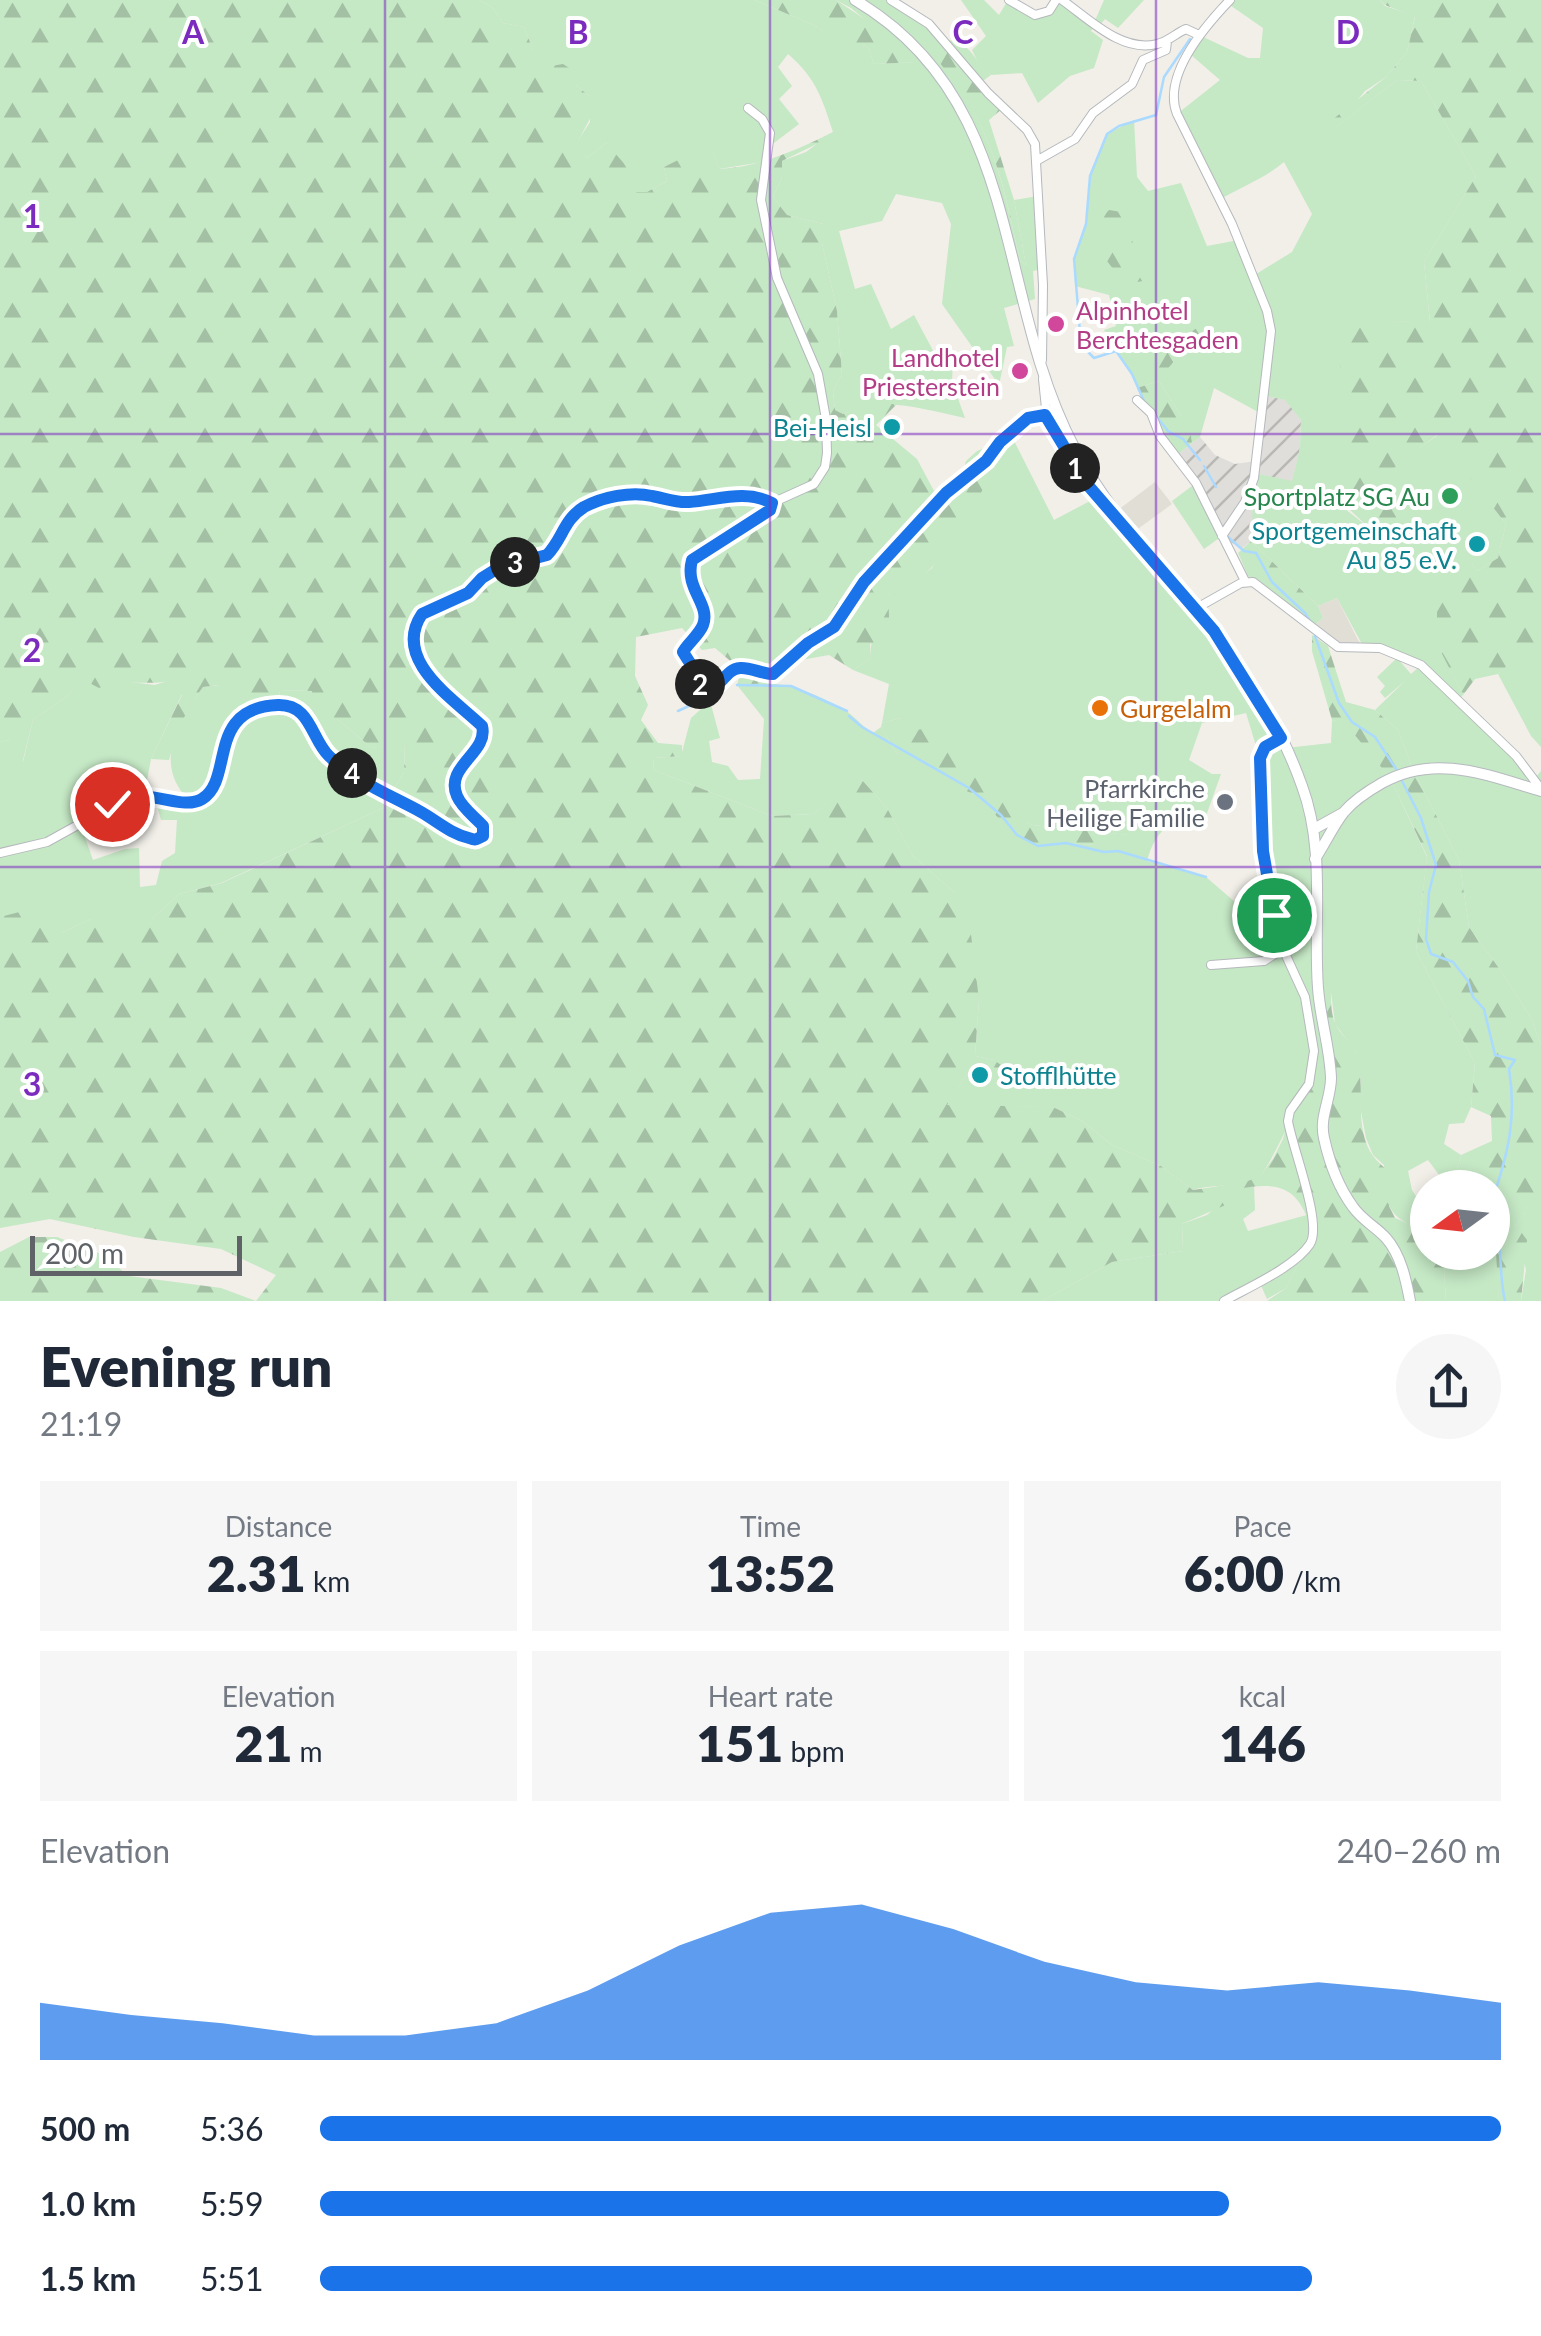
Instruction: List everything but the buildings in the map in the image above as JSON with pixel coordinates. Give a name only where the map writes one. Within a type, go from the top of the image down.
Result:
[{"type":"main road","points":[[855,0],[890,24],[925,58],[959,103],[994,186],[1042,363],[1067,432],[1108,504],[1250,684],[1281,738],[1314,830],[1318,986],[1331,1076],[1323,1118],[1324,1140],[1354,1209],[1394,1250],[1410,1301]]},
{"type":"main road","points":[[1316,859],[1343,813],[1357,799],[1390,778],[1412,770],[1457,768],[1541,790]]},
{"type":"main road","points":[[1310,810],[1332,819]]},
{"type":"main road","points":[[1314,830],[1343,813]]},
{"type":"main road","points":[[1314,830],[1332,832]]},
{"type":"street","points":[[891,0],[919,16],[941,37],[988,93],[1027,130],[1038,160],[1045,415],[1074,467],[1108,504]]},
{"type":"street","points":[[1009,0],[1034,16],[1049,11],[1059,0],[1127,42],[1151,46],[1186,29],[1199,34]]},
{"type":"street","points":[[1222,536],[1246,502],[1254,478],[1271,331],[1267,311],[1232,224],[1174,105],[1175,81],[1199,34],[1230,0]]},
{"type":"street","points":[[1038,160],[1075,139],[1093,112],[1132,84],[1142,60],[1166,50],[1167,41]]},
{"type":"street","points":[[748,108],[762,119],[770,133],[761,200],[777,278],[818,374],[828,438],[821,477],[814,484],[772,503],[765,514],[692,560],[691,585],[704,610],[704,620],[683,652],[707,690],[717,688],[732,670],[740,668],[773,674],[808,643],[822,637],[834,627],[864,582],[946,493],[986,461],[1000,442],[1028,418],[1045,415]]},
{"type":"street","points":[[1138,400],[1151,413],[1160,436],[1196,482],[1245,581],[1266,590],[1338,647],[1380,648],[1421,666],[1527,770],[1541,790]]},
{"type":"street","points":[[0,854],[47,842],[132,796],[195,802],[202,799],[212,789],[236,722],[249,713],[283,705],[299,712],[310,723],[326,754],[367,784],[444,828],[466,838],[480,838],[483,826],[460,802],[454,786],[460,767],[482,742],[484,733],[482,726],[421,668],[416,632],[422,614],[468,593],[498,568],[547,555],[568,520],[600,501],[641,494],[677,502],[741,495],[772,503]]},
{"type":"street","points":[[1194,610],[1245,581]]},
{"type":"street","points":[[1224,1301],[1284,1265],[1307,1248],[1313,1236],[1288,1121],[1290,1111],[1312,1077],[1312,1036],[1301,983],[1275,924],[1263,851],[1260,758],[1265,747],[1281,738]]},
{"type":"street","points":[[1522,785],[1527,770]]},
{"type":"street","points":[[1211,965],[1264,961],[1283,949]]},
{"type":"shaded area","points":[[1262,395],[1286,400],[1301,420],[1300,448],[1292,482],[1255,473],[1249,494],[1254,521],[1251,541],[1241,549],[1222,536],[1177,455],[1200,437],[1215,455],[1235,464],[1256,461]]},
{"type":"shaded area","points":[[1155,482],[1172,504],[1131,534],[1114,513]]},
{"type":"shaded area","points":[[1337,598],[1363,646],[1343,648],[1312,627],[1323,618],[1318,606]]},
{"type":"green space","points":[[0,0],[479,0],[492,7],[503,23],[524,27],[540,68],[563,64],[577,73],[576,85],[589,96],[594,111],[575,147],[587,158],[606,143],[628,168],[624,192],[647,192],[667,181],[664,167],[710,144],[719,169],[734,168],[778,156],[833,132],[833,136],[782,161],[782,177],[773,197],[787,215],[823,224],[828,231],[822,243],[837,311],[842,374],[833,391],[835,410],[843,414],[863,404],[897,404],[876,425],[917,459],[934,491],[963,471],[966,461],[977,451],[999,442],[996,456],[974,506],[934,565],[888,595],[890,637],[870,644],[871,658],[853,670],[829,655],[790,662],[766,683],[737,685],[741,670],[715,648],[702,650],[682,628],[636,637],[635,676],[648,705],[641,720],[658,743],[682,745],[682,756],[653,758],[654,770],[772,816],[813,814],[855,781],[862,780],[887,808],[913,856],[954,892],[969,918],[979,1000],[975,1056],[994,1060],[1012,1073],[1011,1082],[1004,1089],[986,1085],[967,1074],[947,1105],[1053,1107],[1082,1121],[1112,1145],[1161,1166],[1193,1190],[1246,1182],[1261,1175],[1273,1159],[1312,1077],[1311,1023],[1321,1014],[1318,986],[1331,984],[1335,1023],[1357,1055],[1367,1145],[1399,1184],[1396,1199],[1389,1206],[1395,1218],[1410,1224],[1410,1270],[1444,1270],[1446,1301],[1267,1301],[1286,1288],[1313,1236],[1296,1199],[1288,1192],[1267,1186],[1238,1189],[1230,1203],[1182,1224],[1183,1251],[1112,1262],[1042,1301],[256,1301],[276,1275],[221,1249],[134,1237],[50,1219],[0,1228],[0,917],[31,909],[55,924],[61,933],[91,919],[152,919],[179,894],[222,883],[383,808],[404,772],[405,743],[372,748],[337,719],[315,719],[312,691],[280,690],[279,699],[255,706],[219,685],[203,687],[197,695],[182,721],[169,760],[151,759],[182,695],[173,693],[173,680],[117,683],[99,688],[78,677],[70,694],[33,720],[22,764],[9,740],[0,742]]},
{"type":"green space","points":[[479,0],[754,0],[816,26],[854,57],[864,45],[874,64],[916,62],[836,0],[891,0],[945,42],[933,53],[969,104],[992,151],[1020,261],[1026,265],[1014,200],[1038,196],[1042,269],[1033,271],[1035,299],[1004,308],[1014,346],[1007,347],[999,385],[942,304],[951,224],[942,203],[896,194],[882,221],[839,231],[855,289],[871,284],[891,329],[914,315],[937,358],[953,360],[952,382],[965,418],[888,404],[843,414],[835,410],[833,391],[842,374],[837,311],[822,243],[823,224],[787,215],[773,197],[782,177],[782,161],[806,152],[833,132],[817,89],[788,54],[778,67],[792,86],[779,99],[799,124],[770,146],[768,161],[719,169],[710,145],[664,167],[667,181],[647,192],[624,192],[606,143],[587,158],[574,147],[590,122],[589,96],[576,85],[540,69],[524,27],[503,23],[492,7]]},
{"type":"green space","points":[[754,0],[836,0],[887,34],[917,62],[874,64],[864,45],[854,58],[816,26]]},
{"type":"green space","points":[[961,0],[984,0],[999,15],[1008,0],[1042,15],[1056,0],[1094,23],[1104,0],[1144,0],[1118,28],[1105,19],[1099,26],[1095,24],[1091,31],[1103,40],[1094,68],[1070,76],[1038,103],[1022,73],[991,75],[980,66],[972,50],[986,36]]},
{"type":"green space","points":[[1380,0],[1385,6],[1415,16],[1407,52],[1386,77],[1365,91],[1332,130],[1397,80],[1421,81],[1476,176],[1424,262],[1430,323],[1390,321],[1356,416],[1343,485],[1331,498],[1404,555],[1438,591],[1437,643],[1463,695],[1457,702],[1535,778],[1541,771],[1541,1045],[1531,1018],[1469,927],[1459,860],[1413,770],[1398,730],[1375,710],[1405,681],[1385,698],[1380,692],[1385,686],[1377,677],[1397,658],[1411,674],[1420,666],[1363,646],[1337,598],[1318,606],[1251,541],[1254,473],[1292,481],[1300,448],[1301,420],[1285,400],[1262,395],[1260,413],[1214,388],[1200,437],[1192,443],[1182,427],[1182,417],[1159,381],[1137,388],[1104,330],[1116,326],[1109,295],[1075,286],[1074,259],[1086,224],[1090,176],[1107,134],[1134,120],[1137,177],[1148,191],[1181,183],[1207,246],[1239,240],[1253,276],[1292,252],[1312,214],[1284,162],[1221,199],[1177,114],[1220,80],[1190,54],[1199,35],[1248,58],[1260,58],[1263,28],[1227,3]]},
{"type":"green space","points":[[1380,0],[1541,0],[1541,639],[1498,674],[1475,679],[1463,695],[1437,644],[1437,591],[1404,555],[1395,552],[1350,510],[1331,498],[1344,474],[1324,436],[1356,415],[1334,346],[1360,325],[1430,322],[1424,262],[1476,176],[1421,81],[1397,80],[1331,131],[1327,124],[1386,77],[1407,52],[1415,17]],"holes":[[[1437,435],[1506,524],[1498,558],[1477,571],[1394,468]]]},
{"type":"green space","points":[[956,39],[991,75],[980,83],[1003,108],[989,120],[1014,200],[1026,265],[1020,261],[1000,175],[981,127],[932,53]]},
{"type":"green space","points":[[1109,210],[1121,212],[1135,248],[1149,264],[1143,281],[1131,283],[1122,277],[1101,250],[1098,230]]},
{"type":"green space","points":[[1217,321],[1223,325],[1220,337],[1195,341],[1159,376],[1154,373],[1169,347],[1188,333]]},
{"type":"green space","points":[[1159,381],[1191,436],[1192,443],[1177,455],[1163,441],[1137,388]]},
{"type":"green space","points":[[1010,433],[1054,520],[1092,500],[1108,504],[1213,631],[1286,748],[1331,743],[1332,720],[1345,722],[1390,778],[1427,857],[1416,951],[1475,1063],[1471,1107],[1464,1123],[1449,1124],[1444,1144],[1461,1155],[1458,1170],[1435,1170],[1428,1160],[1408,1171],[1410,1225],[1391,1209],[1384,1165],[1373,1155],[1366,1138],[1356,1052],[1335,1024],[1330,984],[1321,1004],[1310,1074],[1265,1169],[1245,1183],[1193,1190],[1161,1166],[1112,1145],[1082,1121],[1053,1107],[946,1106],[967,1074],[986,1085],[994,1060],[975,1056],[979,1000],[954,892],[913,856],[887,808],[862,780],[813,814],[772,816],[654,770],[653,758],[681,756],[691,718],[710,701],[720,738],[709,741],[712,762],[728,766],[738,780],[760,779],[764,719],[737,685],[779,684],[831,702],[873,733],[881,727],[897,754],[973,794],[1038,846],[1096,845],[1129,835],[1032,825],[909,732],[900,718],[882,723],[889,684],[853,670],[871,658],[877,620],[890,593],[932,568],[999,442]],"holes":[[[1246,713],[1260,759],[1263,851],[1275,923],[1250,915],[1206,877],[1147,861],[1156,840],[1168,826],[1185,818],[1206,816],[1221,774],[1212,774],[1189,760],[1202,723]]]},
{"type":"green space","name":"Sportplatz SG Au","points":[[1438,435],[1506,524],[1498,558],[1477,571],[1393,467]]},
{"type":"green space","points":[[1196,483],[1222,536],[1204,549],[1172,501]]},
{"type":"green space","points":[[1251,541],[1318,606],[1323,618],[1312,627],[1268,588],[1248,576],[1238,553]]},
{"type":"green space","points":[[1312,635],[1328,646],[1346,702],[1375,710],[1398,730],[1413,770],[1459,860],[1469,927],[1531,1018],[1541,1045],[1541,1200],[1535,1200],[1516,1225],[1527,1240],[1521,1301],[1499,1301],[1497,1270],[1510,1270],[1510,1170],[1457,1169],[1461,1155],[1492,1141],[1491,1116],[1471,1107],[1475,1063],[1416,951],[1427,856],[1390,778],[1345,723],[1332,720],[1312,651]]},
{"type":"green space","points":[[1539,637],[1541,747],[1531,736],[1498,674]]},
{"type":"green space","points":[[78,676],[155,685],[173,679],[182,694],[151,759],[145,791],[127,793],[50,839],[0,852],[0,742],[9,740],[23,762],[33,720],[70,694]]},
{"type":"green space","points":[[220,685],[255,706],[231,727],[209,785],[201,794],[188,799],[172,771],[173,742],[203,687]]},
{"type":"green space","points":[[280,690],[313,691],[337,719],[372,748],[405,742],[404,772],[390,796],[331,755],[300,709],[279,699]]},
{"type":"green space","points":[[290,708],[310,727],[334,764],[387,800],[383,808],[221,883],[179,894],[152,919],[91,919],[61,933],[0,917],[0,855],[81,826],[93,860],[139,848],[140,887],[156,885],[162,861],[175,853],[177,820],[161,820],[156,802],[203,801],[225,746],[242,719],[259,711]]},
{"type":"green space","points":[[900,718],[909,731],[930,728],[965,754],[996,784],[1015,812],[1032,825],[1130,835],[1129,839],[1096,845],[1038,846],[1017,835],[973,794],[919,769],[897,754],[881,727],[882,723]]},
{"type":"green space","points":[[1254,1186],[1255,1210],[1243,1219],[1248,1231],[1307,1215],[1313,1236],[1286,1288],[1267,1299],[1259,1281],[1224,1301],[1042,1301],[1112,1262],[1183,1251],[1182,1224],[1207,1215],[1237,1189]]},
{"type":"green space","points":[[1535,1199],[1541,1200],[1541,1301],[1521,1301],[1526,1270],[1516,1225]]},
{"type":"green space","points":[[29,1237],[57,1237],[101,1254],[129,1276],[221,1288],[256,1301],[0,1301],[0,1252]]},
{"type":"green space","points":[[1498,1270],[1499,1301],[1446,1301],[1444,1272]]},
{"type":"waterway","points":[[1190,39],[1164,77],[1156,115],[1119,126],[1107,134],[1090,176],[1086,224],[1074,259],[1081,345],[1094,358],[1116,351],[1144,401],[1168,431],[1183,439],[1200,460]]},
{"type":"waterway","points":[[1204,466],[1216,487]]},
{"type":"waterway","points":[[1228,537],[1244,551],[1256,553],[1272,582],[1311,623]]},
{"type":"waterway","points":[[1315,636],[1339,703],[1352,722],[1375,737],[1398,772]]},
{"type":"waterway","points":[[737,685],[791,686],[847,711]]},
{"type":"waterway","points":[[678,711],[702,700]]},
{"type":"waterway","points":[[849,716],[969,788],[1001,815],[1017,835],[1038,846],[1066,843],[1104,852],[1118,851],[1206,877]]},
{"type":"waterway","points":[[1401,779],[1421,818],[1436,865],[1429,892],[1426,939],[1431,954],[1453,962],[1468,981],[1473,997],[1484,1009],[1495,1055],[1515,1060],[1509,1069],[1510,1136],[1502,1170]]},
{"type":"waterway","points":[[1501,1270],[1505,1301]]},
{"type":"place","name":"Alpinhotel Berchtesgaden","points":[[1056,324]]},
{"type":"place","name":"Landhotel Priesterstein","points":[[1020,371]]},
{"type":"place","name":"Bei-Heisl","points":[[892,427]]},
{"type":"place","name":"Sportplatz SG Au","points":[[1450,496]]},
{"type":"place","name":"Sportgemeinschaft Au 85 e.V.","points":[[1477,544]]},
{"type":"place","name":"Gurgelalm","points":[[1100,708]]},
{"type":"place","name":"Pfarrkirche Heilige Familie","points":[[1225,802]]},
{"type":"place","name":"Stofflhütte","points":[[980,1075]]},
{"type":"route","points":[[112,804],[138,794],[195,802],[202,799],[212,789],[236,722],[249,713],[283,705],[299,712],[310,723],[326,754],[380,793],[466,838],[480,838],[483,826],[460,802],[454,786],[460,767],[482,742],[484,733],[482,726],[421,668],[416,632],[422,614],[468,593],[498,568],[547,555],[568,520],[586,506],[641,494],[677,502],[750,496],[772,503],[770,510],[692,560],[691,585],[704,610],[704,620],[683,652],[707,690],[717,688],[732,670],[740,668],[773,674],[808,643],[834,627],[864,582],[946,493],[986,461],[1000,442],[1028,418],[1045,415],[1086,483],[1214,631],[1281,738],[1265,747],[1260,758],[1263,851],[1274,915]]}]
